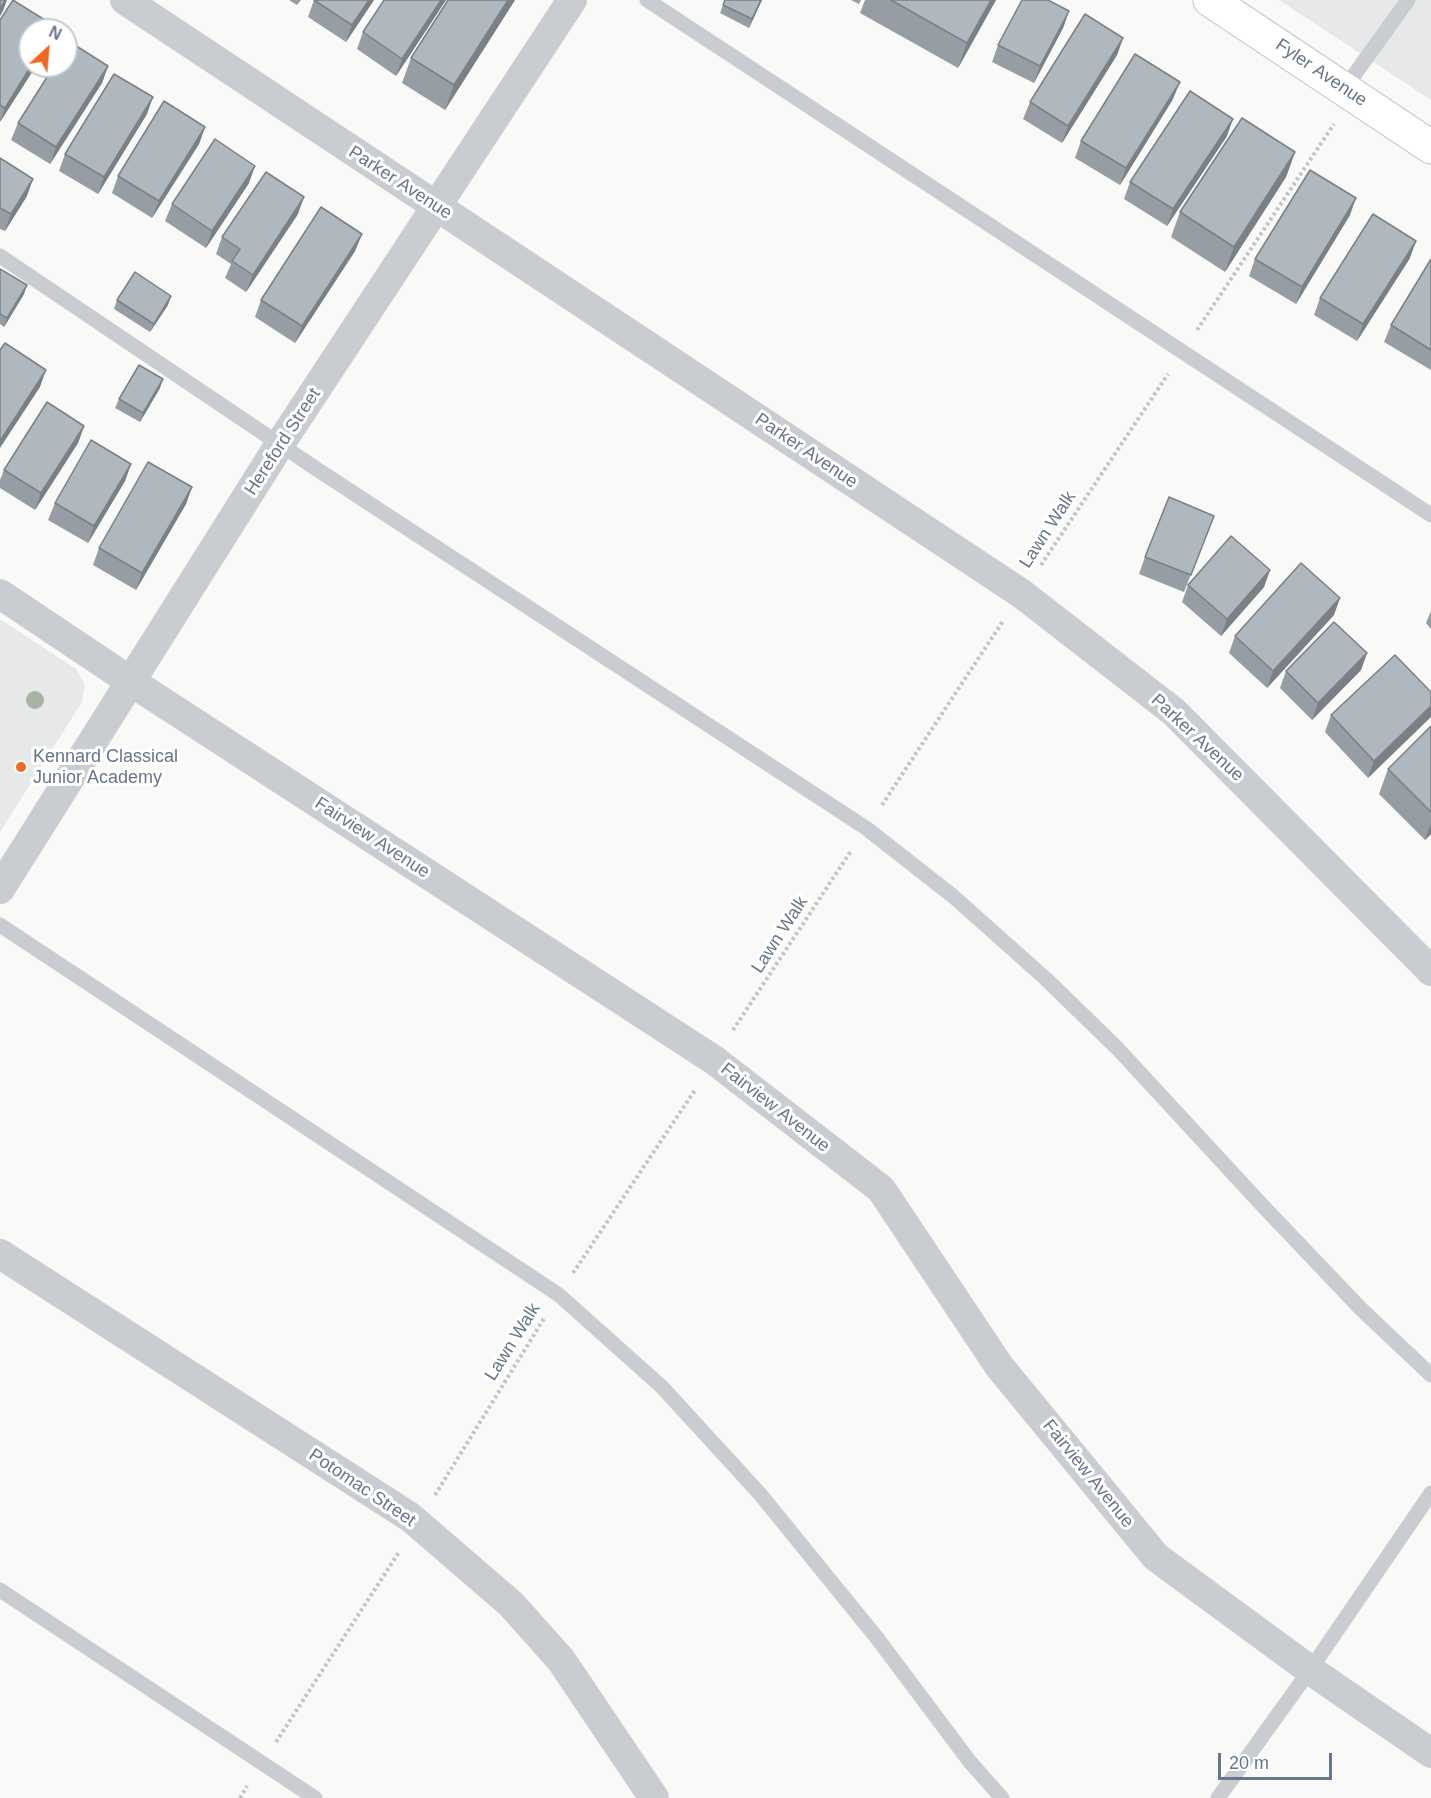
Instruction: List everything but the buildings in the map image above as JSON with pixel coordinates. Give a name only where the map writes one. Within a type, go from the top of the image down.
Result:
[{"type":"street","name":"Parker Avenue","points":[[125,0],[1022,594],[1174,712],[1431,971]]},
{"type":"street","name":"Hereford Street","points":[[0,889],[280,444],[572,0]]},
{"type":"street","name":"Fyler Avenue","points":[[1210,0],[1431,147]]},
{"type":"street","name":"Fairview Avenue","points":[[0,594],[130,681],[714,1060],[881,1189],[999,1366],[1156,1557],[1310,1670],[1431,1752]]},
{"type":"street","name":"Potomac Street","points":[[0,1254],[418,1524],[511,1604],[561,1660],[654,1798]]},
{"type":"lane","points":[[647,0],[1431,514]]},
{"type":"lane","points":[[1349,92],[1408,0]]},
{"type":"lane","points":[[0,256],[280,444],[866,828],[954,897],[1118,1048],[1361,1309],[1431,1375]]},
{"type":"lane","points":[[0,924],[559,1295],[662,1387],[760,1494],[877,1638],[970,1762],[1002,1798]]},
{"type":"lane","points":[[1218,1798],[1310,1670],[1431,1493]]},
{"type":"lane","points":[[0,1590],[315,1798]]},
{"type":"path","name":"Lawn Walk","points":[[240,1798],[418,1524],[559,1295],[1183,351],[1349,92]]},
{"type":"shaded area","points":[[1279,0],[1431,0],[1431,100]]},
{"type":"shaded area","name":"Kennard Classical Junior Academy","points":[[0,619],[76,669],[85,685],[82,702],[0,832]]},
{"type":"place","name":"Kennard Classical Junior Academy","points":[[21,767]]}]
